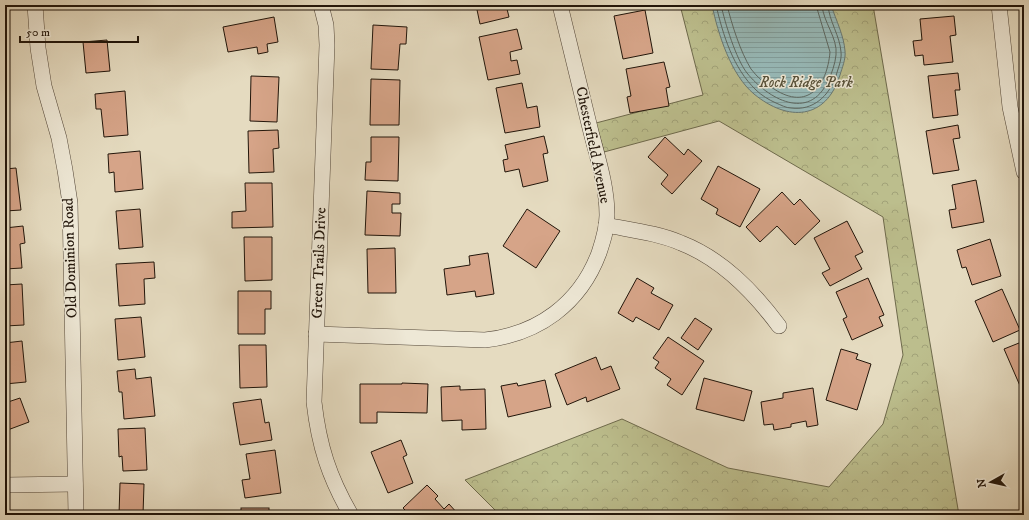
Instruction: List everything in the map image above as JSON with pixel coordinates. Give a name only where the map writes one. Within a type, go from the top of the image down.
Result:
[{"type":"street","name":"Old Dominion Road","points":[[35,5],[38,48],[44,86],[59,138],[70,203],[76,515]]},
{"type":"street","name":"Green Trails Drive","points":[[321,5],[326,25],[327,45],[314,402],[316,424],[324,456],[332,479],[351,515]]},
{"type":"street","name":"Chesterfield Avenue","points":[[316,334],[485,340],[514,335],[544,321],[559,311],[576,295],[589,277],[605,238],[607,216],[603,180],[560,5]]},
{"type":"street","points":[[999,5],[1010,107],[1024,172]]},
{"type":"street","points":[[606,225],[658,235],[696,250],[734,275],[762,304],[779,326]]},
{"type":"street","points":[[5,485],[75,484]]},
{"type":"green space","name":"Rock Ridge Park","points":[[680,5],[873,5],[959,515],[500,515],[465,480],[622,419],[728,468],[829,487],[883,424],[903,355],[883,217],[719,121],[604,152],[596,123],[703,95]]},
{"type":"water","points":[[712,5],[831,5],[841,34],[845,54],[844,63],[834,90],[825,101],[816,108],[804,112],[792,112],[780,109],[767,103],[754,94],[746,86],[732,65],[722,41]]},
{"type":"building","points":[[476,5],[506,5],[509,17],[480,24]]},
{"type":"building","points":[[604,5],[624,5],[605,9]]},
{"type":"building","points":[[924,5],[943,5],[924,8]]},
{"type":"building","points":[[645,10],[653,53],[623,59],[614,16]]},
{"type":"building","points":[[954,16],[956,35],[950,36],[953,62],[924,65],[923,55],[915,56],[913,41],[922,40],[920,19]]},
{"type":"building","points":[[274,17],[278,42],[267,44],[268,52],[258,54],[257,47],[228,52],[223,27]]},
{"type":"building","points":[[373,25],[407,27],[406,44],[400,44],[398,70],[371,69]]},
{"type":"building","points":[[517,29],[522,49],[510,52],[511,61],[517,60],[520,74],[488,80],[479,37]]},
{"type":"building","points":[[107,40],[110,71],[86,73],[83,42]]},
{"type":"building","points":[[664,62],[670,87],[666,88],[669,106],[630,113],[627,97],[631,96],[626,69]]},
{"type":"building","points":[[958,73],[960,90],[955,90],[958,115],[933,118],[928,76]]},
{"type":"building","points":[[251,76],[279,77],[277,122],[250,121]]},
{"type":"building","points":[[371,79],[400,80],[399,125],[370,125]]},
{"type":"building","points":[[522,83],[527,108],[537,106],[540,127],[505,133],[496,88]]},
{"type":"building","points":[[125,91],[128,135],[104,137],[101,109],[96,109],[95,94]]},
{"type":"building","points":[[958,125],[960,138],[953,139],[959,170],[933,174],[926,131]]},
{"type":"building","points":[[278,130],[279,148],[273,149],[274,172],[249,173],[248,131]]},
{"type":"building","points":[[544,136],[548,153],[543,154],[548,181],[523,187],[519,169],[505,172],[503,160],[508,159],[505,145]]},
{"type":"building","points":[[371,137],[399,137],[398,181],[365,180],[366,162],[371,162]]},
{"type":"building","points":[[665,137],[684,155],[688,149],[702,161],[672,194],[661,184],[668,175],[648,157]]},
{"type":"building","points":[[140,151],[143,189],[115,192],[114,172],[109,173],[108,154]]},
{"type":"building","points":[[718,166],[760,189],[740,227],[716,214],[718,209],[701,199]]},
{"type":"building","points":[[16,168],[21,210],[5,211],[5,169]]},
{"type":"building","points":[[976,180],[984,222],[952,228],[949,210],[956,209],[952,185]]},
{"type":"building","points":[[245,183],[272,183],[273,227],[232,228],[232,212],[246,211]]},
{"type":"building","points":[[367,191],[400,193],[400,204],[392,204],[392,213],[401,213],[400,236],[365,235]]},
{"type":"building","points":[[782,192],[794,205],[800,199],[820,221],[795,245],[777,226],[760,242],[746,227]]},
{"type":"building","points":[[140,209],[143,247],[119,249],[116,211]]},
{"type":"building","points":[[527,209],[560,231],[536,268],[503,246]]},
{"type":"building","points":[[847,221],[863,252],[855,256],[862,269],[830,286],[822,273],[830,269],[814,238]]},
{"type":"building","points":[[23,226],[25,243],[20,244],[22,268],[5,269],[5,228]]},
{"type":"building","points":[[244,237],[272,237],[272,280],[245,281]]},
{"type":"building","points":[[990,239],[1001,276],[972,285],[966,267],[962,268],[957,250]]},
{"type":"building","points":[[395,248],[396,293],[368,293],[367,249]]},
{"type":"building","points":[[488,253],[494,294],[476,297],[475,291],[447,295],[444,269],[470,265],[469,256]]},
{"type":"building","points":[[154,262],[155,278],[144,279],[145,304],[119,306],[116,264]]},
{"type":"building","points":[[637,278],[654,288],[651,293],[673,305],[659,330],[636,317],[633,322],[618,313]]},
{"type":"building","points":[[868,278],[884,315],[879,317],[883,326],[852,340],[843,319],[847,317],[836,292]]},
{"type":"building","points":[[22,284],[24,325],[5,326],[5,285]]},
{"type":"building","points":[[1002,289],[1020,330],[993,342],[975,301]]},
{"type":"building","points":[[238,291],[271,291],[271,309],[265,309],[265,334],[238,334]]},
{"type":"building","points":[[141,317],[145,357],[118,360],[115,319]]},
{"type":"building","points":[[695,318],[712,329],[698,350],[681,338]]},
{"type":"building","points":[[668,337],[704,361],[682,395],[667,385],[671,379],[655,368],[659,362],[653,358]]},
{"type":"building","points":[[22,341],[26,382],[5,384],[5,343]]},
{"type":"building","points":[[1024,341],[1024,395],[1004,349]]},
{"type":"building","points":[[239,345],[266,345],[267,387],[240,388]]},
{"type":"building","points":[[841,349],[858,354],[856,359],[871,364],[857,410],[826,400]]},
{"type":"building","points":[[596,357],[601,370],[611,366],[620,389],[587,402],[586,397],[567,405],[555,374]]},
{"type":"building","points":[[135,369],[136,379],[151,377],[155,416],[124,419],[122,392],[119,392],[117,371]]},
{"type":"building","points":[[704,378],[752,391],[744,421],[696,409]]},
{"type":"building","points":[[545,380],[551,407],[508,417],[501,386],[517,383],[518,386]]},
{"type":"building","points":[[360,384],[428,384],[427,413],[377,412],[377,423],[360,423]]},
{"type":"building","points":[[460,386],[460,390],[485,389],[486,429],[462,430],[462,420],[442,421],[441,387]]},
{"type":"building","points":[[813,388],[818,425],[807,427],[806,421],[791,424],[791,427],[774,430],[773,424],[764,425],[761,402],[783,398],[783,393]]},
{"type":"building","points":[[20,398],[29,422],[5,431],[5,403]]},
{"type":"building","points":[[261,399],[265,423],[269,422],[272,440],[240,445],[233,403]]},
{"type":"building","points":[[145,428],[147,470],[123,471],[122,456],[119,457],[118,429]]},
{"type":"building","points":[[401,440],[407,455],[403,457],[413,483],[388,493],[371,452]]},
{"type":"building","points":[[275,450],[281,493],[245,498],[242,480],[250,479],[246,454]]},
{"type":"building","points":[[120,483],[144,484],[143,515],[119,515]]},
{"type":"building","points":[[427,485],[438,496],[435,499],[444,509],[449,504],[459,515],[410,515],[403,508]]},
{"type":"building","points":[[241,508],[269,508],[269,515],[241,515]]}]
